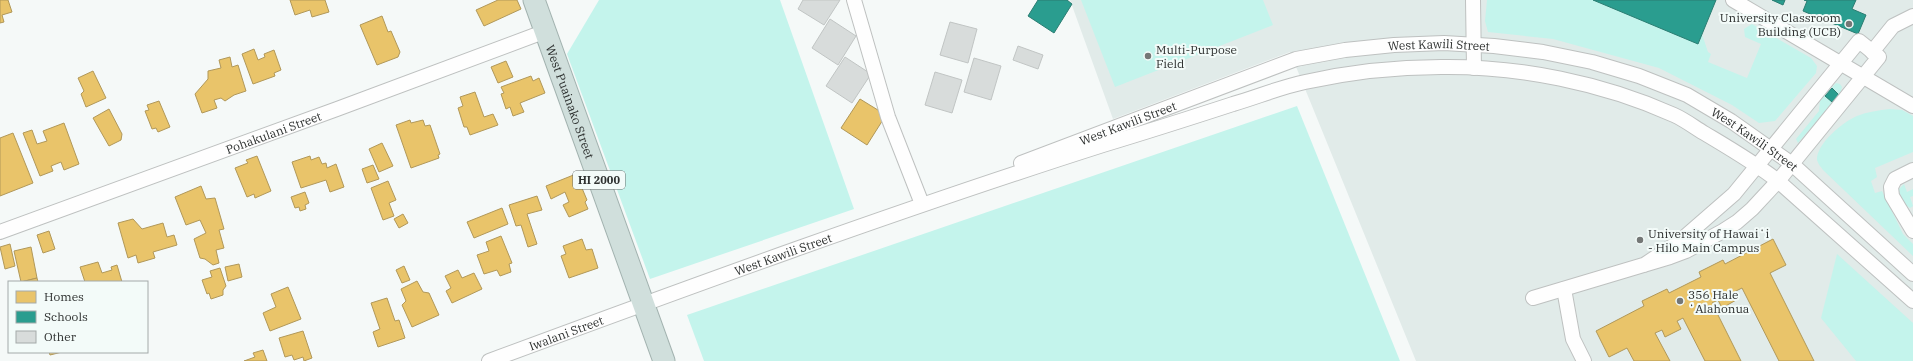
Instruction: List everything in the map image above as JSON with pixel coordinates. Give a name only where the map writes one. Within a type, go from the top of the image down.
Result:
[{"type":"highway","name":"West Puainako Street","points":[[534,0],[664,361]]},
{"type":"street","points":[[854,0],[888,116],[922,204]]},
{"type":"street","points":[[1473,0],[1474,68]]},
{"type":"street","points":[[1733,0],[1840,65],[1863,76],[1913,106]]},
{"type":"street","points":[[1872,52],[1894,26],[1913,16]]},
{"type":"street","name":"Pohakulani Street","points":[[0,232],[338,109],[546,31]]},
{"type":"street","points":[[1533,298],[1644,265],[1686,251],[1737,222],[1752,209],[1778,181],[1879,57],[1859,41],[1773,149],[1734,194],[1702,224],[1644,265]]},
{"type":"street","name":"West Kawili Street","points":[[922,204],[1058,148],[1296,59],[1345,50],[1394,45],[1444,43],[1474,45],[1543,52],[1592,62],[1639,76],[1687,95],[1731,121],[1773,149],[1792,164],[1913,274]]},
{"type":"street","name":"West Kawili Street","points":[[643,303],[922,204],[1302,83],[1348,74],[1396,68],[1444,67],[1474,68],[1539,75],[1586,85],[1632,99],[1676,116],[1758,166],[1778,181],[1913,300]]},
{"type":"street","points":[[1913,170],[1895,179],[1891,191],[1893,198],[1913,231]]},
{"type":"street","points":[[1564,289],[1573,339],[1584,361]]},
{"type":"street","name":"Iwalani Street","points":[[489,361],[643,303]]},
{"type":"shaded area","name":"University of Hawaiʻi - Hilo Main Campus","points":[[1070,0],[1913,0],[1913,361],[1416,361],[1290,52],[1113,119]]},
{"type":"green space","points":[[599,0],[780,0],[854,209],[650,279],[567,54]]},
{"type":"green space","name":"Multi-Purpose Field","points":[[1081,0],[1263,0],[1273,25],[1115,87]]},
{"type":"green space","points":[[1487,0],[1693,0],[1692,4],[1708,52],[1711,54],[1708,62],[1747,78],[1761,44],[1745,37],[1744,29],[1752,24],[1811,58],[1817,66],[1816,73],[1775,121],[1759,123],[1732,105],[1659,68],[1553,39],[1488,32],[1485,21]]},
{"type":"green space","points":[[1836,83],[1840,84],[1842,87],[1840,94],[1798,143],[1796,139],[1819,111],[1820,100]]},
{"type":"green space","points":[[1297,106],[1400,361],[704,361],[687,315]]},
{"type":"green space","points":[[1890,109],[1902,110],[1913,116],[1913,152],[1875,168],[1877,177],[1871,181],[1875,193],[1882,191],[1903,234],[1913,244],[1913,256],[1823,170],[1817,160],[1821,147],[1826,140],[1845,123],[1865,113]]},
{"type":"green space","points":[[1904,184],[1907,192],[1913,189],[1913,196],[1910,197],[1913,206],[1910,208],[1904,203],[1900,194],[1899,189]]},
{"type":"green space","points":[[1837,254],[1913,323],[1913,361],[1856,361],[1821,318]]},
{"type":"building: Homes","points":[[0,0],[8,0],[12,12],[2,15],[4,22],[0,23]]},
{"type":"building: Homes","points":[[290,0],[325,0],[329,12],[312,17],[310,10],[295,15]]},
{"type":"building: Homes","points":[[498,0],[517,0],[521,9],[484,26],[476,10]]},
{"type":"building: Homes","points":[[382,16],[388,32],[391,31],[400,52],[398,57],[377,65],[360,25]]},
{"type":"building: Homes","points":[[254,49],[258,60],[265,57],[264,54],[274,50],[281,70],[274,73],[275,76],[253,84],[242,54]]},
{"type":"building: Homes","points":[[230,57],[232,67],[238,65],[246,91],[234,95],[225,101],[221,98],[214,100],[217,108],[202,113],[195,94],[208,79],[208,71],[221,68],[219,60]]},
{"type":"building: Homes","points":[[506,61],[513,77],[498,83],[491,67]]},
{"type":"building: Homes","points":[[93,71],[106,98],[86,107],[81,94],[84,91],[78,78]]},
{"type":"building: Homes","points":[[531,76],[533,81],[539,78],[545,93],[520,103],[524,112],[513,116],[510,107],[506,109],[501,94],[504,93],[501,87]]},
{"type":"building: Homes","points":[[475,92],[484,117],[493,114],[498,125],[470,135],[467,127],[464,127],[458,108],[463,106],[460,97]]},
{"type":"building: Homes","points":[[860,99],[886,115],[867,145],[841,128]]},
{"type":"building: Homes","points":[[159,101],[170,127],[158,132],[156,128],[152,129],[145,111],[149,110],[147,105]]},
{"type":"building: Homes","points":[[109,109],[122,134],[121,140],[109,146],[93,118]]},
{"type":"building: Homes","points":[[410,120],[411,123],[423,120],[425,126],[430,125],[440,154],[438,155],[439,158],[411,168],[396,125]]},
{"type":"building: Homes","points":[[64,123],[79,164],[64,170],[61,162],[51,166],[53,171],[40,176],[23,133],[32,130],[37,144],[47,141],[43,131]]},
{"type":"building: Homes","points":[[13,133],[33,183],[0,196],[0,138]]},
{"type":"building: Homes","points":[[382,143],[393,166],[379,172],[369,149]]},
{"type":"building: Homes","points":[[257,156],[271,191],[255,198],[254,194],[247,197],[235,168],[248,163],[246,160]]},
{"type":"building: Homes","points":[[310,156],[311,160],[319,157],[322,164],[326,163],[327,168],[336,164],[344,187],[330,192],[326,180],[301,188],[292,162]]},
{"type":"building: Homes","points":[[373,165],[379,179],[367,183],[362,169]]},
{"type":"building: Homes","points":[[576,174],[587,200],[585,202],[588,209],[569,217],[563,205],[569,202],[565,192],[551,199],[546,186]]},
{"type":"building: Homes","points":[[388,181],[396,200],[389,203],[394,216],[383,220],[371,188]]},
{"type":"building: Homes","points":[[201,186],[206,199],[215,198],[224,229],[219,230],[224,248],[216,250],[219,263],[213,265],[205,259],[200,258],[194,239],[206,233],[200,220],[186,225],[175,197]]},
{"type":"building: Homes","points":[[305,192],[309,203],[305,205],[306,209],[300,211],[299,207],[295,208],[291,197]]},
{"type":"building: Homes","points":[[537,196],[542,210],[527,214],[537,244],[528,247],[521,225],[516,226],[509,205]]},
{"type":"building: Homes","points":[[502,208],[508,224],[474,238],[467,222]]},
{"type":"building: Homes","points":[[403,214],[408,223],[399,228],[394,219]]},
{"type":"building: Homes","points":[[133,219],[142,229],[163,223],[167,237],[174,235],[177,245],[153,252],[155,258],[138,263],[136,255],[128,258],[118,223]]},
{"type":"building: Homes","points":[[49,231],[55,249],[43,253],[37,235]]},
{"type":"building: Homes","points":[[501,236],[512,263],[509,264],[511,272],[500,276],[497,270],[484,274],[477,255],[489,251],[486,242]]},
{"type":"building: Homes","points":[[582,239],[586,250],[592,249],[598,268],[569,278],[561,256],[566,254],[563,246]]},
{"type":"building: Homes","name":"356 Hale ʻAlahonua","points":[[1773,239],[1786,265],[1770,273],[1814,361],[1779,361],[1742,288],[1734,292],[1738,299],[1722,308],[1718,300],[1712,303],[1741,361],[1705,361],[1683,318],[1677,321],[1681,329],[1665,337],[1662,330],[1655,333],[1670,361],[1634,361],[1627,348],[1609,357],[1596,331],[1644,306],[1642,301],[1667,289],[1669,293],[1701,277],[1699,272],[1723,260],[1725,264]]},
{"type":"building: Homes","points":[[10,244],[15,266],[5,269],[0,247]]},
{"type":"building: Homes","points":[[31,247],[37,278],[21,281],[14,251]]},
{"type":"building: Homes","points":[[98,262],[102,273],[112,270],[111,267],[117,265],[122,281],[85,281],[80,267]]},
{"type":"building: Homes","points":[[239,264],[242,277],[228,281],[225,267]]},
{"type":"building: Homes","points":[[404,266],[410,280],[402,283],[396,270]]},
{"type":"building: Homes","points":[[220,268],[226,286],[223,290],[223,295],[211,299],[209,293],[207,294],[202,280],[212,277],[210,271]]},
{"type":"building: Homes","points":[[458,270],[462,278],[474,273],[482,289],[452,303],[446,291],[451,288],[445,276]]},
{"type":"building: Homes","points":[[37,278],[38,281],[25,281]]},
{"type":"building: Homes","points":[[417,281],[423,292],[429,293],[439,315],[412,327],[402,305],[406,301],[401,289]]},
{"type":"building: Homes","points":[[288,287],[301,319],[270,331],[263,313],[276,307],[271,294]]},
{"type":"building: Homes","points":[[387,298],[395,321],[399,320],[405,338],[378,347],[373,332],[380,329],[371,303]]},
{"type":"building: Homes","points":[[303,331],[312,358],[304,361],[303,357],[294,360],[292,355],[285,357],[279,338]]},
{"type":"building: Homes","points":[[263,350],[267,361],[244,361],[255,357],[253,353]]},
{"type":"building: Schools","points":[[1038,0],[1067,0],[1072,4],[1054,33],[1028,16]]},
{"type":"building: Schools","points":[[1593,0],[1716,0],[1698,44]]},
{"type":"building: Schools","name":"University Classroom Building (UCB)","points":[[1772,0],[1785,0],[1783,5]]},
{"type":"building: Schools","name":"University Classroom Building (UCB)","points":[[1804,0],[1856,0],[1852,9],[1866,15],[1858,34],[1803,11],[1807,1]]},
{"type":"building: Schools","points":[[1832,88],[1839,95],[1832,102],[1825,96]]},
{"type":"building: Other","points":[[803,0],[840,0],[824,25],[798,9]]},
{"type":"building: Other","points":[[830,19],[856,36],[838,65],[812,48]]},
{"type":"building: Other","points":[[950,22],[977,29],[968,63],[940,55]]},
{"type":"building: Other","points":[[1018,46],[1043,55],[1038,69],[1013,60]]},
{"type":"building: Other","points":[[845,57],[871,74],[852,103],[826,86]]},
{"type":"building: Other","points":[[974,58],[1001,66],[991,100],[964,92]]},
{"type":"building: Other","points":[[935,72],[962,80],[952,113],[925,105]]},
{"type":"place","name":"University Classroom Building (UCB)","points":[[1849,24]]},
{"type":"place","name":"Multi-Purpose Field","points":[[1148,56]]},
{"type":"place","name":"University of Hawaiʻi - Hilo Main Campus","points":[[1640,240]]},
{"type":"place","name":"356 Hale ʻAlahonua","points":[[1680,301]]}]
